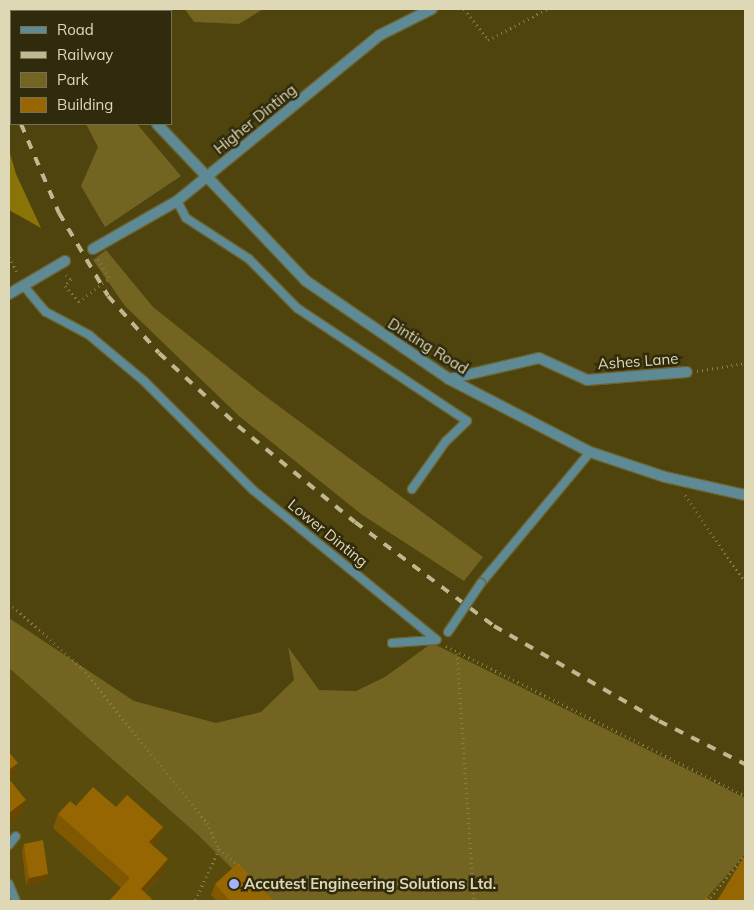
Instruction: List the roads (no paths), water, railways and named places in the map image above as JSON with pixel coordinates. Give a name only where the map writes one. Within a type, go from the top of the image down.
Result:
[{"type":"street","name":"Higher Dinting","points":[[93,250],[177,200],[380,35],[432,9]]},
{"type":"street","name":"Dinting Road","points":[[158,125],[306,281],[449,380],[590,452],[665,477],[745,495]]},
{"type":"street","points":[[9,294],[65,261]]},
{"type":"street","name":"Ashes Lane","points":[[449,380],[539,358],[587,380],[687,372]]},
{"type":"lane","points":[[177,200],[186,218],[249,259],[296,308],[467,421],[446,441],[412,489]]},
{"type":"lane","name":"Lower Dinting","points":[[24,286],[46,312],[88,335],[144,381],[253,490],[437,640]]},
{"type":"lane","points":[[392,642],[437,640],[448,632],[481,583],[590,452]]},
{"type":"lane","points":[[9,845],[16,836]]},
{"type":"lane","points":[[9,884],[16,901]]},
{"type":"railway","points":[[9,73],[10,78]]},
{"type":"railway","points":[[21,125],[59,213],[108,296],[159,353],[238,426],[355,522],[494,626],[659,721],[745,764]]},
{"type":"place","name":"Accutest Engineering Solutions Ltd.","points":[[234,884]]}]
